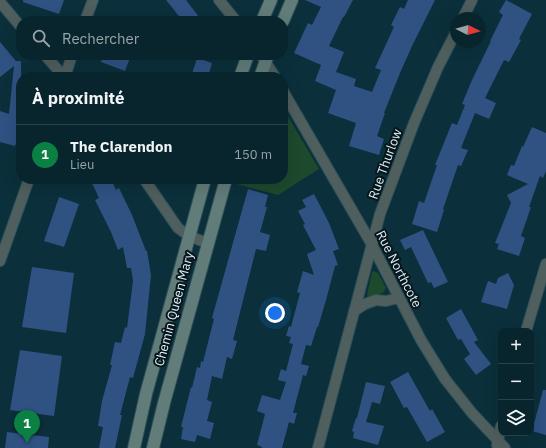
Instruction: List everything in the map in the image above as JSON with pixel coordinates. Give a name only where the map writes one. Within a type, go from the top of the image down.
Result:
[{"type":"street","points":[[87,16],[93,0]]},
{"type":"street","points":[[220,0],[232,16]]},
{"type":"street","points":[[264,16],[271,0]]},
{"type":"street","points":[[284,16],[292,0]]},
{"type":"street","points":[[466,12],[472,0]]},
{"type":"street","points":[[0,2],[16,21]]},
{"type":"street","name":"Rue Thurlow","points":[[318,448],[371,243],[380,214],[414,123],[450,44]]},
{"type":"street","points":[[49,60],[60,72]]},
{"type":"street","points":[[66,72],[70,60]]},
{"type":"street","points":[[242,72],[246,60]]},
{"type":"street","points":[[261,72],[264,60]]},
{"type":"street","points":[[266,60],[272,72]]},
{"type":"street","name":"Rue Northcote","points":[[288,100],[371,243],[421,340],[445,379],[497,444],[505,448]]},
{"type":"street","points":[[0,261],[27,184]]},
{"type":"street","points":[[147,184],[178,228],[189,236],[207,243]]},
{"type":"street","name":"Chemin Queen Mary","points":[[134,448],[146,394],[204,184]]},
{"type":"street","name":"Chemin Queen Mary","points":[[153,448],[207,243],[225,184]]},
{"type":"street","points":[[527,328],[546,264]]},
{"type":"street","points":[[354,311],[365,304],[376,300],[386,301],[399,298]]},
{"type":"green space","points":[[288,116],[319,169],[278,195],[237,184],[288,184]]},
{"type":"green space","points":[[374,271],[378,273],[386,288],[383,293],[370,297],[367,295],[372,272]]},
{"type":"building","points":[[23,0],[64,0],[59,14],[23,2]]},
{"type":"building","points":[[166,0],[186,0],[198,16],[179,16]]},
{"type":"building","points":[[305,0],[353,0],[329,46],[344,52],[336,72],[356,79],[354,86],[372,92],[381,70],[375,68],[394,27],[391,25],[400,7],[404,9],[408,0],[435,0],[412,46],[384,113],[377,136],[384,139],[379,155],[349,146],[356,123],[328,113],[336,90],[315,81],[321,65],[294,53],[308,23],[312,25],[321,7]]},
{"type":"building","points":[[506,0],[532,14],[519,39],[521,40],[509,62],[504,60],[485,98],[496,103],[489,119],[475,113],[461,148],[468,150],[461,166],[458,165],[437,232],[412,224],[419,201],[424,203],[437,165],[435,165],[452,123],[457,125],[465,105],[462,104],[503,15],[499,12]]},
{"type":"building","points":[[0,42],[16,61],[21,61],[21,72],[16,72],[15,146],[0,142],[0,111],[9,114],[14,66],[0,77]]},
{"type":"building","points":[[102,60],[129,60],[125,71],[101,62]]},
{"type":"building","points":[[196,60],[203,60],[212,63],[209,72],[193,72]]},
{"type":"building","points":[[532,127],[546,133],[546,171],[543,178],[540,176],[529,207],[531,207],[521,236],[525,238],[519,256],[497,249],[499,244],[495,243],[511,203],[507,195],[528,184],[507,175],[511,165],[514,166]]},
{"type":"building","points":[[92,184],[113,184],[116,190],[119,188],[147,251],[151,275],[145,334],[133,378],[130,377],[120,415],[122,415],[115,448],[99,448],[103,427],[98,426],[102,401],[112,365],[110,365],[115,342],[121,343],[125,327],[127,328],[133,281],[131,268],[127,268],[123,247],[118,250],[95,200],[99,198]]},
{"type":"building","points":[[248,189],[268,195],[265,207],[267,207],[260,232],[270,235],[266,251],[256,249],[233,340],[237,341],[232,359],[227,357],[222,379],[212,376],[207,400],[212,402],[207,421],[214,423],[210,439],[197,435],[195,442],[181,439],[183,427],[181,427],[191,387],[192,388],[197,367],[200,368],[201,361],[203,362],[214,319],[212,318]]},
{"type":"building","points":[[314,194],[329,223],[339,249],[333,251],[338,265],[335,266],[318,327],[311,346],[306,345],[301,364],[309,366],[306,376],[303,375],[293,413],[297,413],[294,424],[289,422],[282,448],[262,448],[257,445],[265,414],[257,411],[262,395],[280,400],[286,382],[278,380],[281,369],[286,371],[293,344],[289,343],[291,337],[286,336],[289,326],[291,327],[300,293],[297,292],[303,271],[314,275],[307,254],[316,250],[303,225],[305,224],[298,211],[306,207],[302,200]]},
{"type":"building","points":[[59,197],[79,204],[64,247],[44,241]]},
{"type":"building","points":[[423,230],[448,282],[434,288],[431,282],[428,283],[411,247],[405,250],[400,240]]},
{"type":"building","points":[[32,267],[74,273],[66,333],[22,327]]},
{"type":"building","points":[[508,273],[514,285],[507,309],[481,302],[488,281],[496,284],[498,278]]},
{"type":"building","points":[[461,309],[478,340],[474,342],[491,364],[476,375],[464,359],[470,354],[461,339],[458,340],[446,318]]},
{"type":"building","points":[[20,350],[62,356],[54,416],[10,410]]},
{"type":"building","points":[[408,372],[430,411],[432,409],[445,432],[427,442],[407,407],[404,408],[390,382]]},
{"type":"building","points":[[366,382],[385,386],[380,404],[372,402],[366,422],[384,426],[378,445],[353,438],[354,432],[352,431],[357,418]]},
{"type":"building","points":[[543,390],[546,390],[546,435],[534,432],[534,424]]},
{"type":"building","points":[[7,432],[49,437],[48,448],[5,448]]},
{"type":"place","name":"The Clarendon","points":[[27,443]]}]
